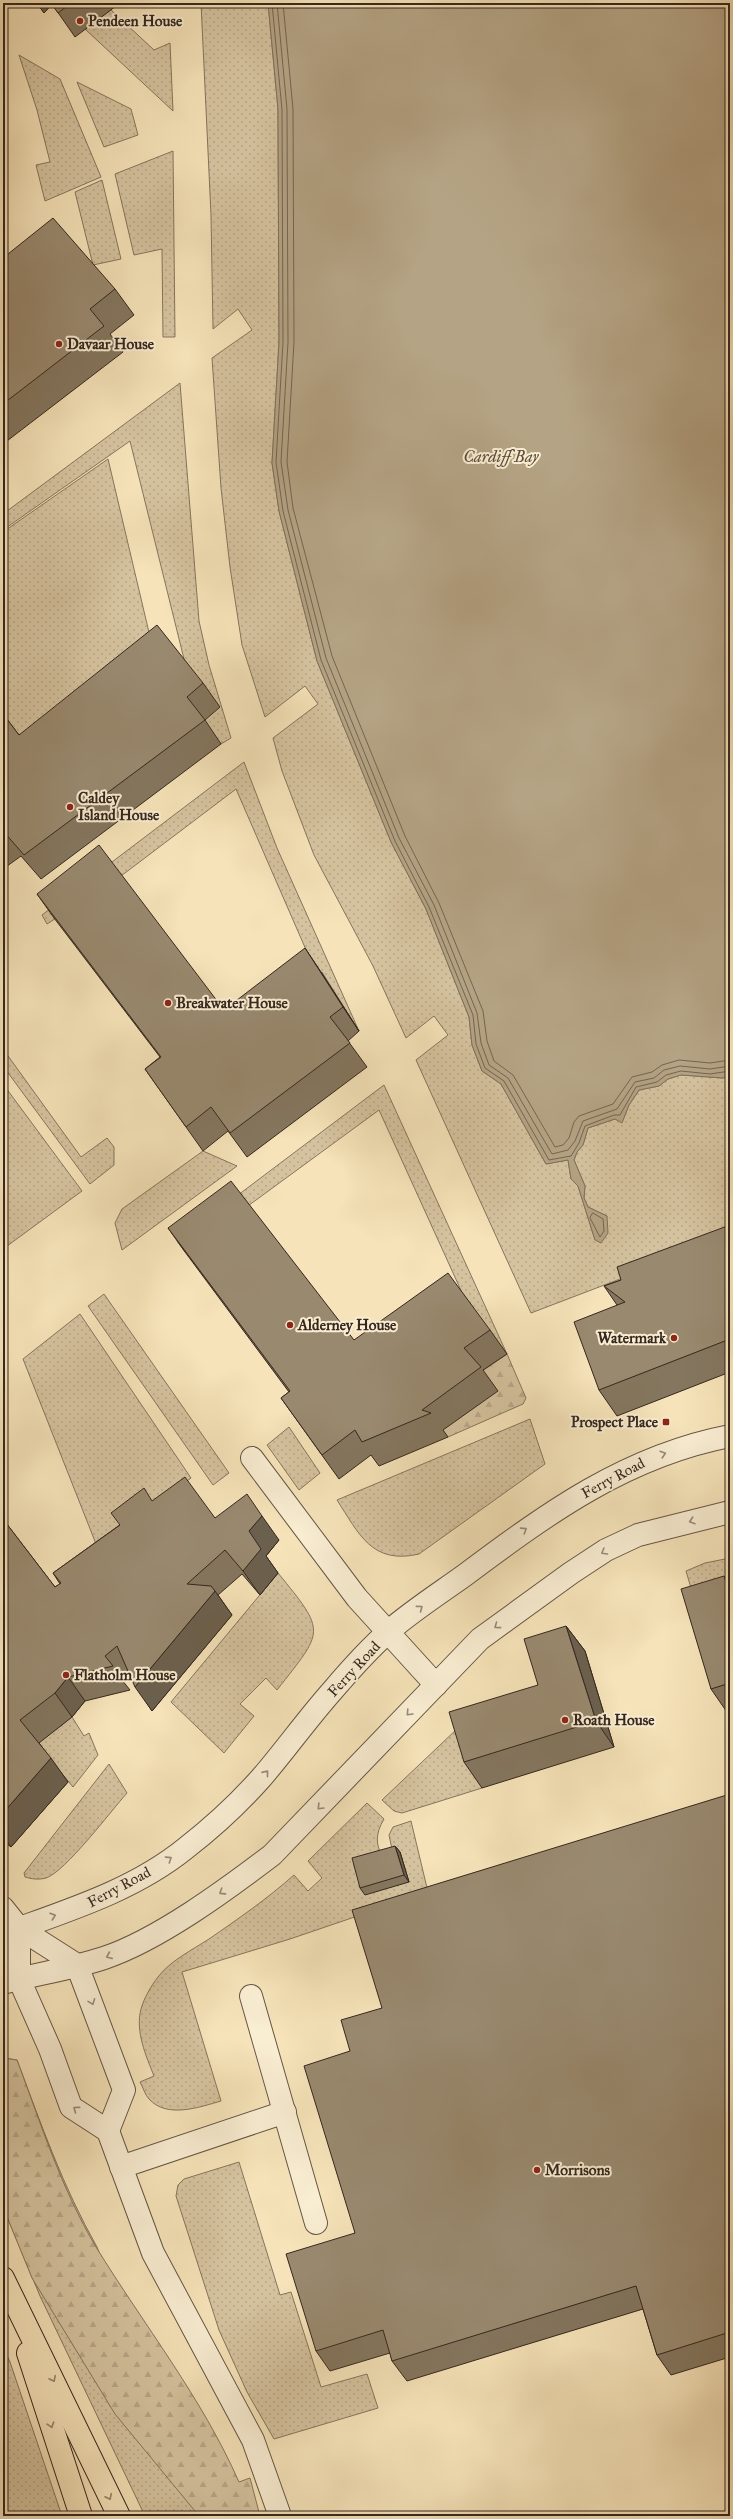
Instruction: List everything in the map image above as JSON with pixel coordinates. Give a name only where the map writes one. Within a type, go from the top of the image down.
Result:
[{"type":"main road","points":[[4,2280],[81,2516]]},
{"type":"main road","points":[[4,2280],[119,2516]]},
{"type":"street","name":"Ferry Road","points":[[11,1931],[90,1904],[145,1875],[184,1850],[229,1811],[261,1778],[333,1690],[389,1631],[522,1532],[626,1468],[706,1441],[730,1436]]},
{"type":"street","points":[[252,1458],[357,1598],[389,1631],[436,1685]]},
{"type":"street","points":[[11,1981],[105,1958],[165,1928],[233,1885],[272,1855],[485,1635],[571,1573],[606,1550],[638,1535],[730,1512]]},
{"type":"street","points":[[3,1908],[11,1931],[11,1981],[50,2049],[71,2107],[108,2131],[152,2253],[253,2440],[280,2516]]},
{"type":"street","points":[[11,1931],[77,1965],[124,2090],[108,2131]]},
{"type":"street","points":[[251,1996],[316,2223]]},
{"type":"street","points":[[121,2167],[285,2112]]},
{"type":"green space","points":[[201,3],[268,3],[278,109],[279,342],[272,463],[279,511],[317,661],[391,842],[426,909],[469,1017],[472,1045],[482,1071],[501,1084],[546,1164],[568,1160],[571,1179],[578,1186],[595,1240],[607,1216],[588,1207],[584,1198],[585,1186],[574,1160],[577,1152],[583,1145],[588,1128],[615,1119],[622,1122],[629,1105],[639,1090],[659,1086],[668,1079],[681,1075],[723,1078],[730,1075],[730,1237],[531,1313],[416,1060],[448,1035],[434,1016],[406,1038],[373,966],[314,855],[282,771],[273,738],[318,704],[305,686],[265,717],[242,645],[230,567],[221,488],[212,358],[252,330],[238,309],[213,329],[211,215]]},
{"type":"green space","points":[[111,10],[154,50],[170,43],[173,111],[85,29]]},
{"type":"green space","points":[[19,55],[60,79],[101,177],[45,201],[36,165],[50,162],[37,110]]},
{"type":"green space","points":[[77,82],[131,109],[138,135],[104,147]]},
{"type":"green space","points":[[173,151],[175,337],[163,337],[162,249],[134,255],[115,174]]},
{"type":"green space","points":[[102,180],[121,259],[93,265],[75,192]]},
{"type":"green space","points":[[180,383],[199,621],[209,665],[231,738],[221,744],[204,721],[185,663],[130,441],[3,530],[3,514]]},
{"type":"green space","points":[[108,459],[156,662],[35,759],[3,714],[3,532]]},
{"type":"green space","points":[[244,762],[277,848],[359,1031],[322,972],[317,975],[236,789],[121,876],[47,924],[42,915]]},
{"type":"green space","points":[[3,1049],[81,1157],[107,1138],[114,1147],[114,1165],[90,1184],[3,1066]]},
{"type":"green space","points":[[3,1084],[82,1191],[3,1249]]},
{"type":"green space","points":[[384,1085],[507,1354],[464,1297],[379,1110],[185,1252],[177,1241]]},
{"type":"green space","points":[[203,1151],[237,1166],[122,1250],[115,1223],[122,1209]]},
{"type":"green space","points":[[104,1294],[229,1473],[213,1485],[88,1306]]},
{"type":"green space","points":[[80,1314],[191,1478],[98,1549],[23,1359]]},
{"type":"green space","points":[[507,1354],[526,1398],[523,1404],[448,1437],[438,1434],[481,1372]]},
{"type":"green space","points":[[530,1419],[545,1464],[419,1554],[403,1556],[389,1555],[378,1551],[360,1535],[337,1500]]},
{"type":"green space","points":[[289,1427],[320,1473],[299,1490],[267,1445]]},
{"type":"green space","points":[[730,1558],[730,1606],[699,1615],[686,1571],[705,1563]]},
{"type":"green space","points":[[278,1573],[305,1608],[312,1621],[314,1632],[311,1642],[304,1655],[277,1690],[266,1678],[240,1704],[254,1716],[224,1753],[171,1702]]},
{"type":"green space","points":[[477,1710],[467,1738],[482,1788],[402,1813],[394,1811],[382,1800]]},
{"type":"green space","points":[[72,1717],[84,1736],[89,1733],[98,1755],[73,1787],[37,1744]]},
{"type":"green space","points":[[109,1764],[127,1793],[64,1865],[46,1878],[33,1879],[25,1877],[24,1873]]},
{"type":"green space","points":[[367,1803],[384,1819],[377,1839],[378,1847],[382,1855],[387,1862],[408,1882],[400,1852],[393,1854],[389,1835],[393,1827],[411,1821],[428,1892],[290,1939],[182,1972],[221,2101],[184,2110],[165,2109],[156,2105],[149,2099],[140,2082],[154,2076],[142,2043],[139,2026],[142,2005],[155,1981],[163,1971],[175,1961],[242,1916],[294,1875],[308,1891],[322,1878],[308,1861]]},
{"type":"green space","points":[[3,2058],[17,2060],[63,2178],[97,2247],[201,2516],[145,2516],[40,2296],[3,2207]]},
{"type":"green space","points":[[3,2058],[17,2060],[62,2179],[72,2202],[96,2247],[190,2391],[208,2421],[239,2482],[250,2478],[260,2516],[199,2516],[115,2414],[32,2278],[3,2207]]},
{"type":"green space","points":[[239,2162],[280,2295],[291,2292],[321,2387],[367,2374],[378,2408],[274,2439],[247,2392],[219,2330],[176,2196],[178,2185],[184,2179]]},
{"type":"green space","points":[[3,2347],[10,2362],[62,2516],[3,2516]]},
{"type":"water","name":"Cardiff Bay","points":[[268,3],[730,3],[730,1075],[723,1078],[681,1075],[668,1079],[659,1086],[639,1090],[629,1105],[622,1123],[615,1119],[588,1128],[583,1145],[577,1152],[574,1160],[585,1186],[584,1198],[588,1207],[607,1216],[608,1233],[601,1243],[595,1240],[578,1186],[571,1179],[568,1160],[546,1164],[501,1084],[482,1071],[472,1045],[469,1017],[426,909],[391,842],[317,661],[279,511],[272,463],[279,342],[278,109]]},
{"type":"building","points":[[51,3],[71,3],[58,13]]},
{"type":"building","name":"Davaar House","points":[[53,218],[115,289],[90,309],[104,326],[3,404],[3,258]]},
{"type":"building","name":"Caldey Island House","points":[[157,625],[203,683],[187,697],[205,720],[24,855],[3,832],[3,714],[19,735]]},
{"type":"building","name":"Breakwater House","points":[[99,845],[224,1010],[305,948],[343,1007],[330,1017],[350,1043],[230,1133],[211,1107],[186,1127],[145,1069],[161,1057],[37,894]]},
{"type":"building","name":"Alderney House","points":[[231,1181],[354,1340],[448,1273],[490,1330],[464,1348],[481,1367],[422,1410],[431,1413],[362,1442],[355,1430],[322,1455],[281,1398],[290,1391],[168,1228]]},
{"type":"building","name":"Watermark","points":[[730,1225],[730,1339],[599,1390],[574,1322],[625,1302],[604,1286],[621,1280],[617,1267]]},
{"type":"building","name":"Flatholm House","points":[[185,1477],[215,1518],[247,1494],[262,1516],[249,1531],[261,1549],[243,1571],[225,1550],[187,1584],[211,1586],[215,1591],[135,1687],[117,1646],[105,1656],[113,1666],[68,1677],[55,1693],[20,1720],[51,1758],[3,1813],[3,1519],[55,1587],[61,1583],[53,1573],[120,1525],[111,1513],[144,1488],[152,1501]]},
{"type":"building","points":[[724,1576],[730,1596],[730,1683],[711,1689],[681,1589]]},
{"type":"building","points":[[566,1626],[596,1721],[464,1762],[449,1712],[538,1685],[524,1639]]},
{"type":"building","name":"Morrisons","points":[[730,1794],[730,2332],[657,2355],[636,2286],[392,2361],[383,2330],[316,2351],[286,2254],[355,2233],[304,2066],[350,2051],[341,2020],[382,2008],[352,1910]]},
{"type":"building","points":[[395,1846],[404,1875],[360,1888],[352,1858]]},
{"type":"place","name":"Pendeen House","points":[[80,21]]},
{"type":"place","name":"Davaar House","points":[[59,344]]},
{"type":"place","name":"Caldey Island House","points":[[70,807]]},
{"type":"place","name":"Breakwater House","points":[[168,1003]]},
{"type":"place","name":"Alderney House","points":[[290,1325]]},
{"type":"place","name":"Watermark","points":[[674,1338]]},
{"type":"place","name":"Prospect Place","points":[[666,1422]]},
{"type":"place","name":"Flatholm House","points":[[66,1675]]},
{"type":"place","name":"Roath House","points":[[565,1720]]},
{"type":"place","name":"Morrisons","points":[[537,2170]]}]
